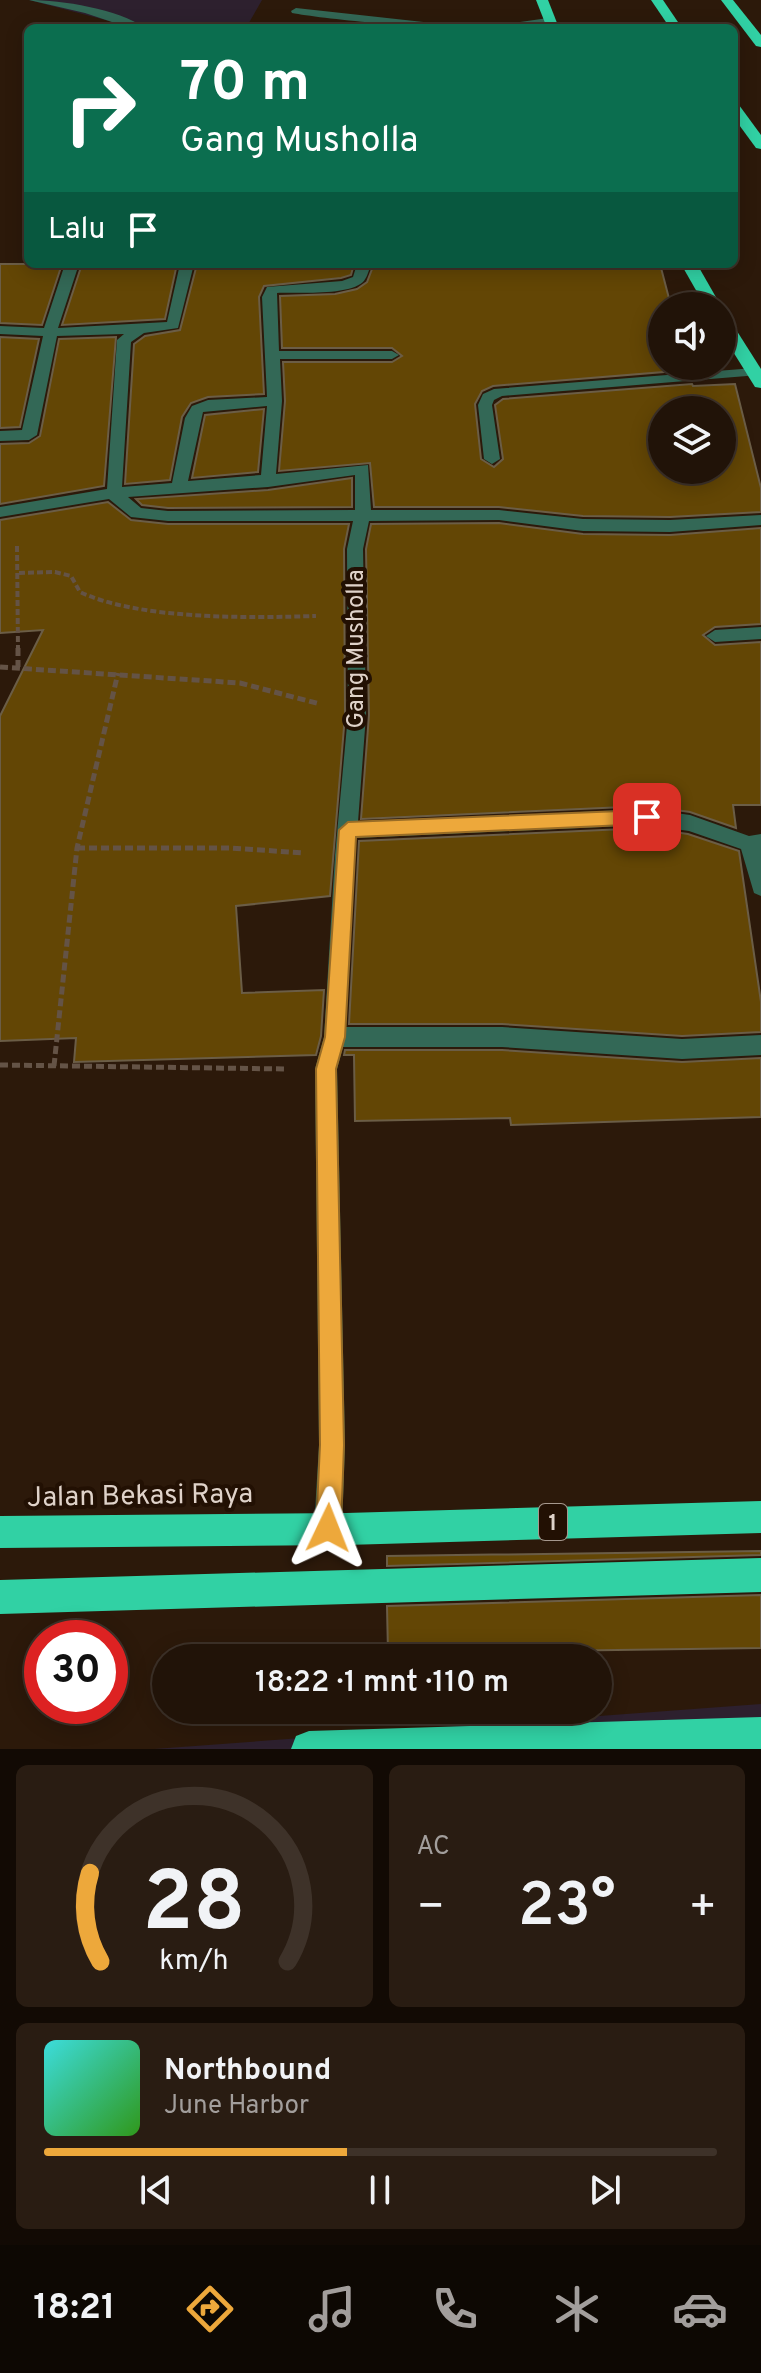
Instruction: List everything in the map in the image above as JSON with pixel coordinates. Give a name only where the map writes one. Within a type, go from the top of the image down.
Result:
[{"type":"highway","points":[[542,0],[551,24]]},
{"type":"highway","points":[[657,0],[673,24]]},
{"type":"highway","points":[[727,0],[761,43]]},
{"type":"highway","points":[[738,113],[761,145]]},
{"type":"highway","points":[[691,268],[705,292]]},
{"type":"highway","points":[[736,343],[758,377]]},
{"type":"highway","name":"Jalan Bekasi Raya","points":[[0,1532],[328,1528],[761,1517]]},
{"type":"highway","points":[[0,1597],[761,1575]]},
{"type":"highway","points":[[309,1749],[761,1735]]},
{"type":"street","points":[[34,0],[87,10],[128,24]]},
{"type":"street","points":[[296,11],[400,24]]},
{"type":"street","points":[[0,436],[29,435],[50,332],[64,278],[70,268]]},
{"type":"street","points":[[0,330],[164,329],[173,325],[186,268]]},
{"type":"street","points":[[0,512],[114,495],[268,482],[275,401],[269,297],[272,290],[350,284],[359,279],[363,268]]},
{"type":"street","points":[[114,495],[124,340],[140,329]]},
{"type":"street","points":[[273,355],[392,355]]},
{"type":"street","points":[[492,459],[485,405],[488,397],[499,392],[758,377]]},
{"type":"street","points":[[179,489],[192,418],[197,409],[208,405],[275,401]]},
{"type":"street","name":"Gang Musholla","points":[[268,482],[363,469],[363,514],[355,549],[357,715],[345,855],[335,1037],[326,1069],[332,1445],[328,1528]]},
{"type":"street","points":[[114,495],[137,513],[149,516],[499,515],[583,525],[670,526],[761,520]]},
{"type":"street","points":[[715,636],[761,633]]},
{"type":"street","points":[[348,830],[647,817],[690,823],[755,843],[761,887]]},
{"type":"street","points":[[335,1037],[502,1037],[682,1049],[761,1045]]},
{"type":"path","points":[[18,667],[18,525],[26,507]]},
{"type":"path","points":[[19,573],[55,572],[71,576],[78,591],[96,601],[198,614],[277,618],[357,613]]},
{"type":"path","points":[[0,667],[240,683],[357,715]]},
{"type":"path","points":[[54,1066],[77,848],[118,673]]},
{"type":"path","points":[[77,848],[231,848],[345,855]]},
{"type":"path","points":[[0,1065],[326,1069]]},
{"type":"shaded area","points":[[29,0],[262,0],[248,24],[121,24]]},
{"type":"shaded area","points":[[761,1704],[761,1749],[154,1749],[491,1724],[612,1724],[612,1715]]},
{"type":"building","points":[[0,264],[24,264],[24,268],[61,268],[42,325],[0,323]]},
{"type":"building","points":[[81,268],[176,268],[165,319],[62,325]]},
{"type":"building","points":[[196,268],[353,268],[351,275],[341,278],[264,286],[259,297],[264,394],[208,397],[191,403],[182,417],[170,480],[125,484],[134,344],[145,336],[180,330]]},
{"type":"building","points":[[372,268],[661,268],[667,292],[648,292],[648,373],[493,386],[482,391],[475,404],[481,459],[494,467],[503,459],[495,405],[503,399],[692,384],[735,384],[761,488],[761,512],[670,517],[583,516],[499,507],[374,507],[370,463],[279,471],[285,401],[283,362],[392,362],[402,356],[392,348],[282,348],[280,296],[335,294],[357,289],[367,282]]},
{"type":"building","points":[[0,337],[39,339],[20,427],[0,428]]},
{"type":"building","points":[[116,337],[104,486],[0,504],[0,444],[29,443],[40,436],[59,339]]},
{"type":"building","points":[[264,409],[258,472],[192,478],[205,415]]},
{"type":"building","points":[[352,478],[352,507],[168,508],[142,505],[136,499],[268,490]]},
{"type":"building","points":[[108,502],[131,520],[168,524],[349,524],[344,549],[345,715],[330,896],[236,906],[242,993],[324,990],[321,1036],[316,1055],[74,1062],[76,1038],[0,1041],[0,716],[43,630],[0,633],[0,520]]},
{"type":"building","points":[[499,523],[583,534],[670,535],[761,528],[761,624],[715,627],[703,635],[715,645],[761,642],[761,805],[733,805],[736,828],[690,812],[647,806],[361,819],[369,715],[366,549],[371,524]]},
{"type":"building","points":[[647,828],[688,834],[739,851],[761,1002],[761,1032],[682,1036],[502,1024],[349,1024],[359,841]]},
{"type":"building","points":[[345,1050],[502,1050],[682,1062],[761,1058],[761,1117],[511,1125],[510,1118],[355,1121],[354,1055],[344,1055]]},
{"type":"building","points":[[761,1551],[761,1555],[387,1566],[387,1556]]},
{"type":"building","points":[[761,1595],[761,1648],[612,1650],[612,1644],[388,1644],[387,1606]]},
{"type":"route","points":[[328,1528],[332,1445],[326,1069],[335,1037],[348,830],[647,817]]}]
